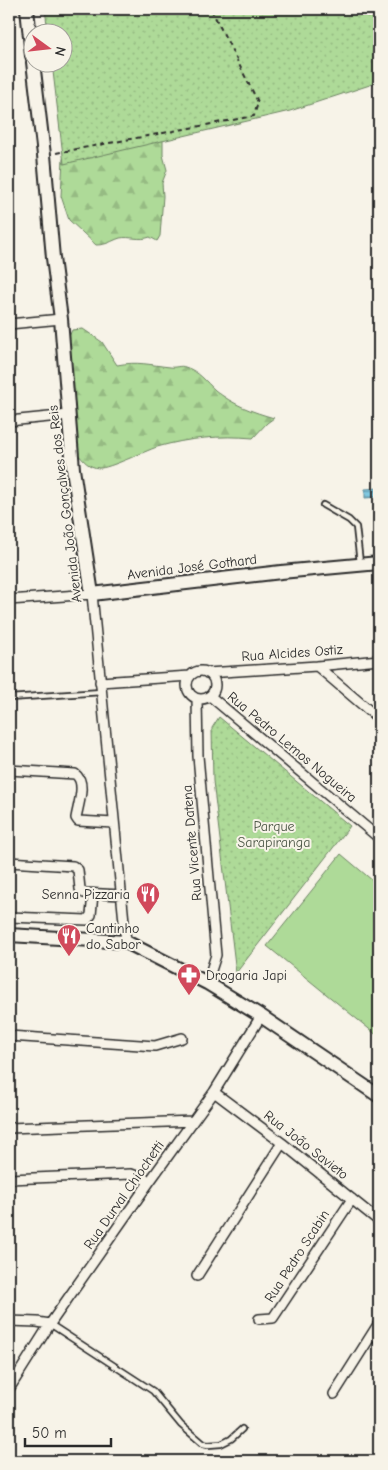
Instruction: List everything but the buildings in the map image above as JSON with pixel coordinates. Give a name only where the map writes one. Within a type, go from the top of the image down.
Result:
[{"type":"street","points":[[27,9],[28,22]]},
{"type":"street","name":"Avenida João Gonçalves dos Reis","points":[[34,72],[61,318],[73,468],[92,594],[126,942]]},
{"type":"street","points":[[9,324],[61,318]]},
{"type":"street","points":[[9,421],[69,415]]},
{"type":"street","name":"Avenida José Gothard","points":[[9,600],[92,594],[379,562]]},
{"type":"street","name":"Rua Alcides Ostiz","points":[[207,672],[317,666],[379,660]]},
{"type":"street","points":[[317,666],[379,719]]},
{"type":"street","points":[[101,687],[190,676],[198,671],[207,672],[215,683],[215,688],[210,696],[197,699],[189,693],[187,689],[190,676]]},
{"type":"street","name":"Rua Pedro Lemos Nogueira","points":[[210,696],[379,838]]},
{"type":"street","name":"Rua Vicente Datena","points":[[197,699],[198,756],[216,955],[207,983]]},
{"type":"street","points":[[9,770],[75,774],[79,777],[81,784],[76,818],[78,821],[114,823]]},
{"type":"street","points":[[9,862],[73,866],[78,870],[80,889],[84,893],[121,895]]},
{"type":"street","points":[[9,917],[86,920],[91,916],[93,894]]},
{"type":"street","points":[[9,936],[126,942],[207,983],[261,1016],[379,1096]]},
{"type":"street","name":"Rua Durval Chiochetti","points":[[9,1389],[50,1324],[214,1092],[261,1016]]},
{"type":"street","points":[[9,1036],[155,1046],[182,1038]]},
{"type":"street","name":"Rua João Savieto","points":[[214,1092],[282,1143],[379,1222]]},
{"type":"street","points":[[9,1128],[194,1120]]},
{"type":"street","points":[[197,1276],[282,1143]]},
{"type":"street","points":[[9,1179],[131,1174],[150,1180]]},
{"type":"street","name":"Rua Pedro Scabin","points":[[259,1319],[273,1318],[352,1199]]},
{"type":"street","points":[[9,1321],[50,1324]]},
{"type":"street","points":[[334,1394],[379,1324]]},
{"type":"lane","points":[[323,505],[349,520],[356,527],[360,564]]},
{"type":"lane","points":[[9,698],[101,687]]},
{"type":"lane","points":[[50,1324],[153,1391],[181,1425],[203,1444],[221,1444],[231,1439],[242,1429]]},
{"type":"path","points":[[44,155],[254,116],[258,102],[211,9]]},
{"type":"green space","points":[[45,9],[379,9],[379,82],[290,111],[64,164],[53,72],[72,72],[72,22],[47,22]]},
{"type":"green space","points":[[163,140],[163,155],[167,170],[162,183],[160,236],[157,241],[150,237],[142,239],[120,238],[106,244],[96,245],[69,220],[61,196],[63,159],[71,143]]},
{"type":"green space","points":[[83,329],[102,342],[117,365],[138,363],[185,367],[198,374],[229,400],[274,418],[253,438],[217,437],[181,441],[157,447],[104,468],[92,466],[86,463],[77,453],[68,339],[72,330]]},
{"type":"green space","name":"Parque Sarapiranga","points":[[219,717],[350,826],[236,973],[213,781],[212,728]]},
{"type":"green space","points":[[341,854],[379,886],[379,1037],[267,946]]},
{"type":"water","points":[[379,488],[379,497],[365,498],[365,489]]},
{"type":"place","name":"Senna Pizzaria","points":[[148,915]]},
{"type":"place","name":"Cantinho do Sabor","points":[[69,957]]},
{"type":"place","name":"Drogaria Japi","points":[[189,996]]}]
